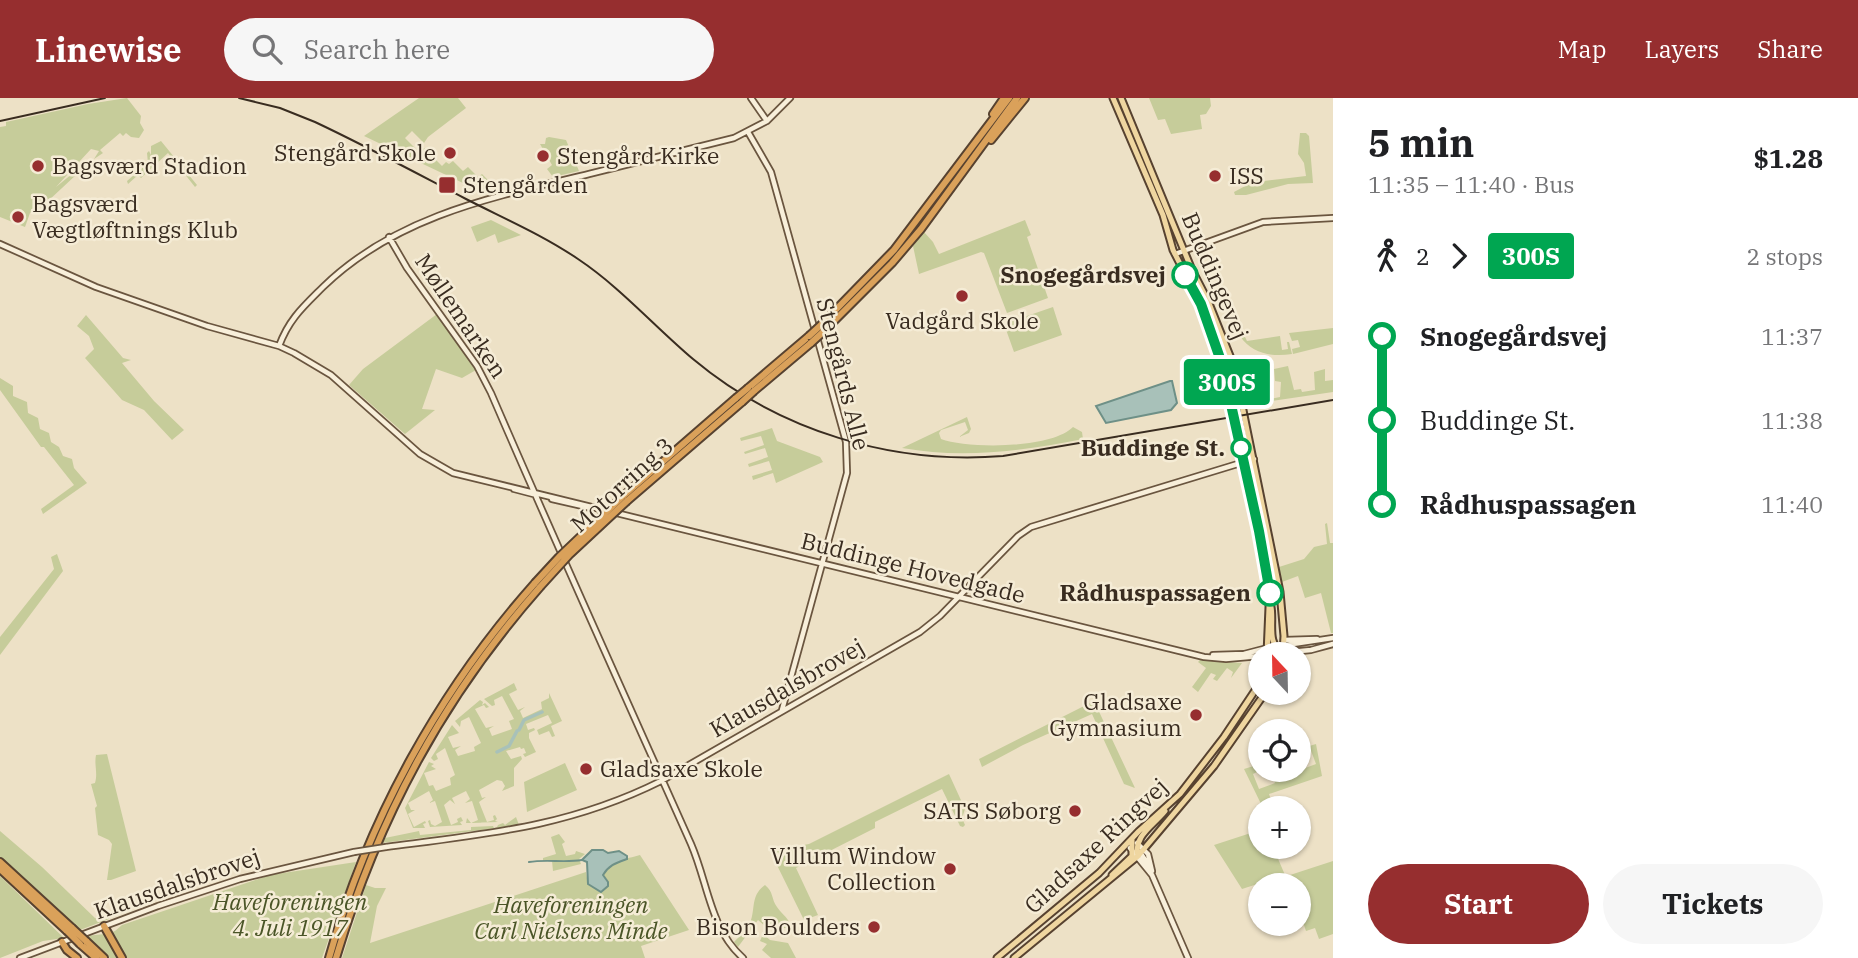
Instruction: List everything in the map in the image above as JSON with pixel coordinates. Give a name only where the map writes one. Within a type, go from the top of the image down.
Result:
[{"type":"highway","points":[[960,166],[1004,98]]},
{"type":"highway","name":"Motorring 3","points":[[822,328],[894,250],[1010,98]]},
{"type":"highway","name":"Motorring 3","points":[[337,958],[347,921],[382,830],[410,773],[439,721],[492,645],[559,557],[810,339],[892,263],[921,229],[1017,98]]},
{"type":"highway","points":[[972,159],[1025,98]]},
{"type":"highway","name":"Motorring 3","points":[[328,958],[376,829],[419,743],[477,654],[538,585]]},
{"type":"highway","points":[[0,862],[96,958]]},
{"type":"highway","points":[[0,869],[70,930]]},
{"type":"highway","points":[[104,926],[122,958]]},
{"type":"highway","points":[[62,942],[77,958]]},
{"type":"highway","points":[[83,943],[104,958]]},
{"type":"main road","name":"Buddingevej","points":[[1114,98],[1216,342],[1270,584],[1275,642]]},
{"type":"main road","name":"Buddingevej","points":[[1121,98],[1179,253],[1228,348],[1237,379],[1280,592],[1277,642]]},
{"type":"main road","name":"Gladsaxe Ringvej","points":[[1014,958],[1101,888],[1207,761],[1248,701]]},
{"type":"main road","name":"Gladsaxe Ringvej","points":[[997,958],[1122,851],[1135,848],[1214,766],[1257,705]]},
{"type":"street","points":[[751,98],[766,121]]},
{"type":"street","points":[[279,346],[292,317],[343,268],[389,237],[425,219],[467,204],[730,139],[766,121],[790,98]]},
{"type":"street","name":"Stengårds Alle","points":[[748,132],[771,172],[847,448],[847,473],[782,711]]},
{"type":"street","points":[[1179,253],[1266,221],[1333,218]]},
{"type":"street","name":"Møllemarken","points":[[389,237],[401,259],[477,366],[537,493],[693,850],[720,929],[743,958]]},
{"type":"street","name":"Buddinge Hovedgade","points":[[0,244],[96,287],[218,329],[279,346],[321,368],[430,461],[453,473],[1204,657],[1248,657]]},
{"type":"street","name":"Klausdalsbrovej","points":[[20,958],[255,874],[354,852],[540,825],[610,804],[661,781],[920,632],[959,597],[1018,536],[1031,527],[1252,460]]},
{"type":"street","points":[[1311,644],[1332,640]]},
{"type":"street","points":[[1311,650],[1332,640]]},
{"type":"street","points":[[1311,643],[1332,640]]},
{"type":"street","name":"Buddinge Hovedgade","points":[[1199,655],[1248,654]]},
{"type":"street","points":[[1238,658],[1248,656]]},
{"type":"street","points":[[1135,848],[1152,875],[1188,958]]},
{"type":"street","points":[[1135,848],[1152,864],[1152,875]]},
{"type":"green space","name":"Bagsværd Stadion","points":[[127,98],[141,116],[140,123],[144,130],[139,138],[126,133],[123,136],[120,133],[100,150],[103,153],[94,159],[99,151],[91,149],[56,187],[78,169],[77,174],[47,202],[43,201],[30,213],[25,227],[0,217],[0,127],[6,126],[6,122]]},
{"type":"green space","points":[[419,98],[458,98],[466,108],[424,143],[412,131],[405,138],[419,152],[424,148],[442,166],[453,161],[463,171],[468,167],[478,177],[482,174],[495,187],[484,193],[364,136]]},
{"type":"green space","points":[[1149,98],[1210,98],[1211,106],[1206,114],[1200,115],[1202,129],[1171,134],[1165,119],[1158,120]]},
{"type":"green space","points":[[1300,133],[1309,136],[1313,183],[1288,184],[1246,195],[1235,195],[1234,192],[1262,177],[1264,181],[1306,176],[1304,163],[1298,154]]},
{"type":"green space","points":[[546,138],[566,140],[579,171],[553,177],[547,169],[552,165],[540,144],[545,144]]},
{"type":"green space","points":[[161,141],[197,185],[195,187],[168,153],[141,178],[138,175],[128,184],[127,181],[148,163],[147,153],[149,151],[151,155],[151,146]]},
{"type":"green space","points":[[491,220],[521,235],[498,243],[495,234],[477,242],[471,227]]},
{"type":"green space","points":[[1025,220],[1031,235],[1027,237],[1048,298],[1007,313],[984,253],[981,252],[919,274],[913,246],[924,232],[939,254]]},
{"type":"green space","points":[[1053,307],[1062,335],[1014,352],[1004,324]]},
{"type":"green space","points":[[437,314],[476,370],[462,378],[436,369],[422,409],[435,410],[405,434],[349,385],[363,369]]},
{"type":"green space","points":[[86,315],[123,358],[131,360],[122,363],[154,401],[184,430],[172,440],[144,410],[122,400],[85,358],[94,349],[89,336],[77,326]]},
{"type":"green space","points":[[1333,328],[1333,344],[1293,354],[1292,349],[1300,347],[1298,340],[1292,341],[1289,333]]},
{"type":"green space","points":[[1243,333],[1247,341],[1280,336],[1282,350],[1288,349],[1289,342],[1292,354],[1277,355],[1256,350],[1240,336]]},
{"type":"green space","points":[[1238,366],[1253,397],[1260,398],[1261,401],[1280,397],[1281,382],[1275,381],[1274,369],[1288,366],[1294,390],[1315,390],[1314,372],[1325,369],[1325,381],[1333,380],[1333,392],[1251,404],[1242,385]]},
{"type":"green space","points":[[0,378],[13,386],[13,396],[27,402],[28,413],[38,418],[40,429],[49,433],[51,442],[59,447],[63,456],[72,459],[74,468],[87,483],[43,514],[41,509],[74,485],[44,447],[41,447],[0,390]]},
{"type":"green space","points":[[967,417],[971,429],[969,433],[959,437],[968,430],[965,422],[941,430],[941,439],[970,444],[1009,445],[1047,440],[1073,427],[1082,432],[1083,439],[993,452],[948,453],[902,448]]},
{"type":"green space","points":[[772,428],[777,441],[820,457],[823,462],[776,483],[773,473],[753,480],[752,476],[772,470],[769,461],[749,467],[748,464],[768,457],[765,448],[745,454],[744,452],[764,445],[761,436],[741,441],[740,438]]},
{"type":"green space","points":[[1327,523],[1330,543],[1333,543],[1333,633],[1321,593],[1305,598],[1298,576],[1282,582],[1279,567],[1304,559],[1314,547],[1327,544]]},
{"type":"green space","points":[[57,554],[63,571],[0,655],[0,637],[54,569],[51,557]]},
{"type":"green space","points":[[1198,662],[1242,663],[1231,678],[1233,672],[1227,668],[1217,681],[1213,679],[1216,675],[1211,673],[1198,692],[1192,687],[1206,668]]},
{"type":"green space","points":[[514,683],[517,690],[509,694],[518,710],[525,707],[520,711],[523,718],[542,709],[541,702],[549,698],[549,693],[562,721],[551,726],[555,736],[552,737],[549,731],[539,735],[537,730],[552,723],[548,715],[526,724],[528,730],[535,730],[529,733],[529,738],[536,752],[525,757],[524,748],[506,751],[511,759],[521,756],[522,759],[514,768],[514,786],[502,791],[505,786],[502,781],[497,780],[479,790],[482,798],[486,797],[479,802],[487,822],[494,820],[495,815],[495,821],[498,822],[471,823],[478,820],[472,801],[465,803],[470,799],[466,791],[452,798],[455,804],[450,800],[444,805],[451,825],[461,817],[462,825],[430,827],[430,820],[435,826],[442,822],[435,801],[429,803],[433,800],[429,791],[408,803],[411,810],[415,810],[408,814],[414,827],[425,821],[426,823],[423,824],[425,828],[413,828],[405,808],[429,762],[434,764],[431,766],[436,769],[424,773],[429,786],[433,785],[436,791],[451,785],[450,778],[455,775],[445,748],[436,754],[438,759],[434,761],[431,758],[452,725],[459,733],[448,737],[453,748],[461,746],[455,750],[458,756],[475,751],[474,747],[481,743],[469,717],[461,721],[460,727],[455,721],[480,700],[482,705],[485,703],[489,707],[484,705],[475,709],[486,728],[494,726],[489,729],[492,736],[512,729],[509,721],[514,719],[502,696],[494,700],[495,705],[492,706],[484,699]]},
{"type":"green space","points":[[1094,701],[1135,788],[1124,784],[1092,714],[982,767],[979,759]]},
{"type":"green space","points":[[1316,744],[1322,776],[1311,780],[1311,766],[1316,764],[1311,746]]},
{"type":"green space","points":[[107,754],[136,871],[111,880],[107,880],[112,844],[98,835],[97,806],[91,784],[95,783],[96,779],[96,755]]},
{"type":"green space","points":[[565,763],[577,790],[527,812],[524,782]]},
{"type":"green space","points":[[949,774],[965,809],[962,818],[965,825],[960,826],[942,789],[875,822],[875,828],[796,868],[818,915],[804,920],[770,851],[809,844]]},
{"type":"green space","points":[[1250,782],[1256,782],[1259,789],[1275,783],[1304,782],[1269,794],[1270,796],[1257,796]]},
{"type":"green space","points":[[516,817],[519,825],[382,843],[385,838],[419,831],[420,835],[471,830],[471,827],[494,828],[503,823],[505,825]]},
{"type":"green space","points":[[0,831],[95,918],[107,915],[109,919],[80,930],[0,858]]},
{"type":"green space","points":[[559,834],[565,842],[562,844],[566,856],[575,854],[576,851],[585,854],[579,859],[581,864],[553,871],[552,861],[543,861],[543,858],[556,854],[551,837]]},
{"type":"green space","points":[[1248,834],[1248,859],[1278,859],[1284,873],[1248,873],[1248,887],[1242,889],[1214,845]]},
{"type":"green space","name":"Haveforeningen Carl Nielsens Minde","points":[[640,855],[689,930],[641,946],[645,958],[342,958],[366,885],[386,888],[377,906],[370,943],[586,872],[588,884],[601,892],[608,886],[603,875],[606,870],[619,861]]},
{"type":"green space","points":[[1333,861],[1333,934],[1319,939],[1315,928],[1311,929],[1311,873],[1296,873]]},
{"type":"green space","name":"Haveforeningen 4. Juli 1917","points":[[356,862],[322,958],[110,958],[85,936],[115,931],[122,925],[270,875]]},
{"type":"green space","points":[[0,876],[64,938],[43,941],[0,958]]},
{"type":"green space","points":[[765,885],[791,928],[775,928],[768,923],[765,926],[758,920],[738,947],[734,942],[750,923],[755,898]]},
{"type":"green space","points":[[763,934],[770,940],[788,943],[796,958],[771,958],[762,950],[767,944],[760,941]]},
{"type":"water","points":[[1170,381],[1177,403],[1171,410],[1106,423],[1096,406]]},
{"type":"water","points":[[592,850],[608,853],[619,851],[627,856],[627,859],[605,872],[603,875],[608,886],[601,892],[588,884],[587,862],[582,860]]},
{"type":"waterway","points":[[519,730],[524,720],[542,712]]},
{"type":"waterway","points":[[497,752],[509,746],[517,731]]},
{"type":"waterway","points":[[529,862],[582,860]]},
{"type":"tram line","points":[[0,121],[105,98]]},
{"type":"tram line","points":[[239,98],[280,108],[315,122],[551,242],[608,282],[693,359],[726,384],[762,406],[839,438],[920,455],[1003,456],[1333,400]]},
{"type":"bus line","name":"300S","points":[[1185,275],[1201,304],[1222,364],[1254,506],[1270,593]]},
{"type":"place","name":"Stengård Skole","points":[[450,153]]},
{"type":"place","name":"Stengård Kirke","points":[[543,156]]},
{"type":"place","name":"Bagsværd Stadion","points":[[38,166]]},
{"type":"place","name":"ISS","points":[[1215,176]]},
{"type":"place","name":"Stengården","points":[[447,185]]},
{"type":"place","name":"Bagsværd Vægtløftnings Klub","points":[[18,217]]},
{"type":"place","name":"Snogegårdsvej","points":[[1185,275]]},
{"type":"place","name":"Vadgård Skole","points":[[962,296]]},
{"type":"place","name":"Buddinge St.","points":[[1241,448]]},
{"type":"place","name":"Rådhuspassagen","points":[[1270,593]]},
{"type":"place","name":"Gladsaxe Gymnasium","points":[[1196,715]]},
{"type":"place","name":"Gladsaxe Skole","points":[[586,769]]},
{"type":"place","name":"SATS Søborg","points":[[1075,811]]},
{"type":"place","name":"Villum Window Collection","points":[[950,869]]},
{"type":"place","name":"Bison Boulders","points":[[874,927]]}]
